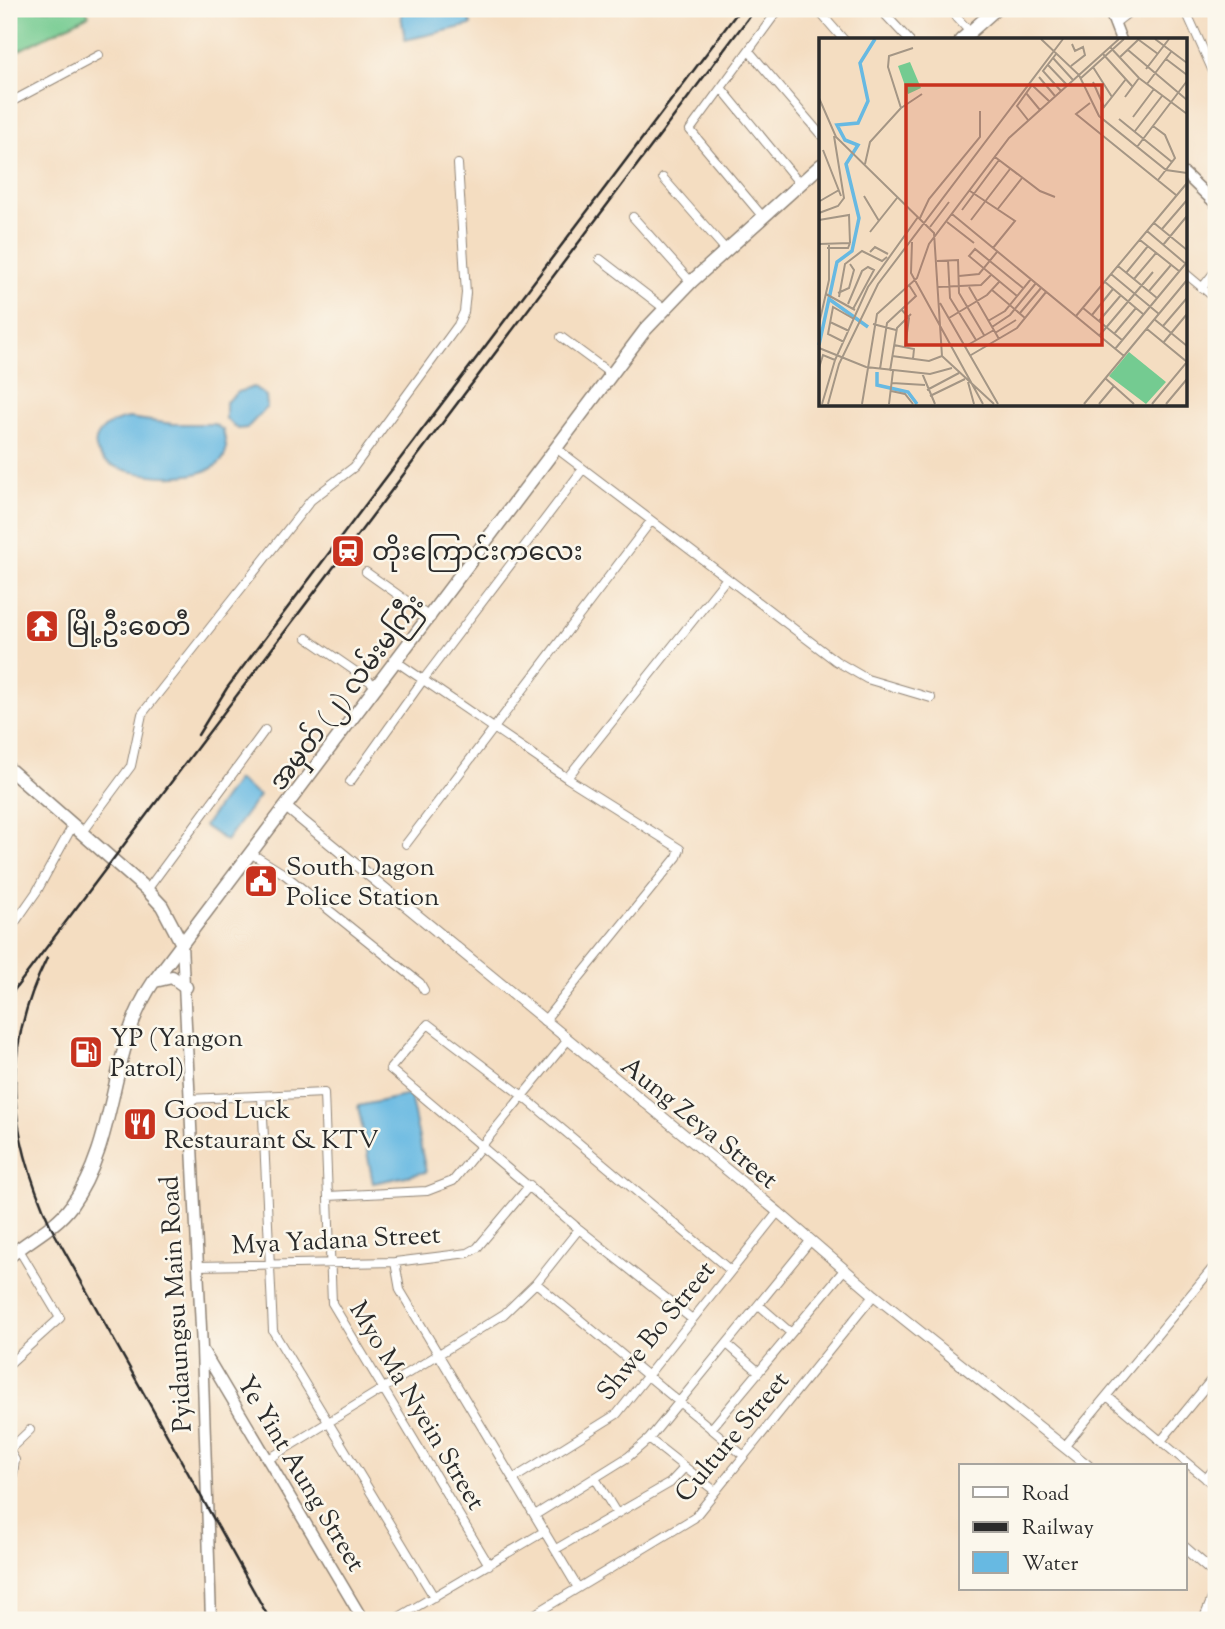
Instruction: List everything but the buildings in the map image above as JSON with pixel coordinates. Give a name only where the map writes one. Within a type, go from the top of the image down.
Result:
[{"type":"main road","points":[[966,36],[996,9]]},
{"type":"main road","points":[[1109,9],[1120,38]]},
{"type":"main road","name":"အမှတ် (၂) လမ်းမကြီး","points":[[13,1252],[51,1227],[82,1190],[99,1145],[129,1032],[154,981],[431,618],[611,374],[691,282],[819,167]]},
{"type":"main road","points":[[1186,175],[1216,204]]},
{"type":"main road","points":[[9,769],[147,890],[162,906],[182,944]]},
{"type":"main road","name":"Pyidaungsu Main Road","points":[[182,944],[202,1348],[211,1620]]},
{"type":"main road","points":[[154,981],[172,977],[186,987]]},
{"type":"main road","name":"Ye Yint Aung Street","points":[[202,1348],[363,1620]]},
{"type":"street","points":[[763,217],[690,133],[779,9]]},
{"type":"street","points":[[817,9],[842,38]]},
{"type":"street","points":[[880,9],[907,38]]},
{"type":"street","points":[[949,9],[966,36]]},
{"type":"street","points":[[1115,23],[1133,9]]},
{"type":"street","points":[[1185,9],[1216,78]]},
{"type":"street","points":[[749,51],[819,133]]},
{"type":"street","points":[[9,103],[99,55]]},
{"type":"street","points":[[722,89],[800,184]]},
{"type":"street","points":[[9,931],[78,828],[131,766],[142,714],[311,500],[354,467],[458,325],[464,312],[466,293],[458,163]]},
{"type":"street","points":[[663,178],[726,250]]},
{"type":"street","points":[[633,217],[691,282]]},
{"type":"street","points":[[600,259],[665,309]]},
{"type":"street","points":[[1202,288],[1216,270]]},
{"type":"street","points":[[1186,275],[1216,299]]},
{"type":"street","points":[[561,337],[611,374]]},
{"type":"street","points":[[556,448],[836,661],[867,679],[931,698]]},
{"type":"street","points":[[350,782],[423,680],[583,470]]},
{"type":"street","points":[[406,845],[651,521]]},
{"type":"street","points":[[366,572],[431,618]]},
{"type":"street","points":[[567,778],[727,578]]},
{"type":"street","points":[[307,638],[378,687]]},
{"type":"street","points":[[397,662],[567,778],[674,845],[680,852],[544,1021]]},
{"type":"street","points":[[147,890],[265,730]]},
{"type":"street","name":"Aung Zeya Street","points":[[287,808],[778,1212],[874,1295],[1086,1464]]},
{"type":"street","points":[[252,854],[284,874],[420,983],[424,990]]},
{"type":"street","points":[[692,1319],[579,1229],[390,1069],[428,1024],[524,1097],[731,1271]]},
{"type":"street","points":[[328,1196],[428,1191],[453,1181],[568,1041]]},
{"type":"street","name":"Myo Ma Nyein Street","points":[[262,1096],[324,1093],[332,1303],[489,1565]]},
{"type":"street","points":[[188,1100],[262,1096],[273,1331],[433,1597]]},
{"type":"street","name":"Mya Yadana Street","points":[[197,1266],[395,1262],[474,1251],[530,1185]]},
{"type":"street","name":"Shwe Bo Street","points":[[513,1479],[617,1414],[778,1212]]},
{"type":"street","points":[[267,1460],[504,1314],[536,1283],[579,1229]]},
{"type":"street","points":[[536,1515],[596,1478],[649,1439],[811,1240]]},
{"type":"street","points":[[9,1364],[60,1318],[13,1252]]},
{"type":"street","points":[[395,1262],[400,1290],[437,1356],[578,1588]]},
{"type":"street","points":[[1065,1447],[1216,1264]]},
{"type":"street","points":[[711,1429],[844,1270]]},
{"type":"street","points":[[536,1283],[744,1456]]},
{"type":"street","name":"Culture Street","points":[[525,1620],[694,1518],[874,1295]]},
{"type":"street","points":[[759,1305],[791,1333]]},
{"type":"street","points":[[727,1344],[759,1372]]},
{"type":"street","points":[[1161,1441],[1216,1374]]},
{"type":"street","points":[[1107,1396],[1216,1487]]},
{"type":"street","points":[[9,1501],[15,1460],[9,1450],[30,1430]]},
{"type":"street","points":[[649,1439],[715,1492]]},
{"type":"street","points":[[1206,1479],[1216,1466]]},
{"type":"street","points":[[556,1549],[670,1483],[685,1468]]},
{"type":"street","points":[[596,1478],[617,1514]]},
{"type":"street","points":[[394,1620],[545,1531]]},
{"type":"street","points":[[1186,1549],[1216,1575]]},
{"type":"street","points":[[1207,1567],[1216,1557]]},
{"type":"street","points":[[1203,1620],[1216,1589]]},
{"type":"green space","points":[[9,9],[86,9],[89,15],[10,55]]},
{"type":"water","points":[[400,9],[468,9],[471,25],[405,40]]},
{"type":"water","points":[[254,387],[266,396],[267,407],[247,428],[238,429],[226,419],[226,402],[238,392]]},
{"type":"water","points":[[129,418],[173,424],[214,424],[223,430],[226,451],[220,463],[207,471],[190,475],[150,475],[115,466],[104,460],[98,452],[97,438],[114,422]]},
{"type":"water","points":[[237,780],[259,796],[226,841],[204,826]]},
{"type":"water","points":[[410,1095],[426,1172],[373,1183],[358,1106]]},
{"type":"railway","points":[[198,735],[227,688],[740,9]]},
{"type":"railway","points":[[9,997],[755,9]]},
{"type":"railway","points":[[47,958],[32,993],[16,1060],[18,1125],[37,1192],[51,1227],[270,1620]]},
{"type":"place","name":"တိုးကြောင်းကလေး","points":[[348,551]]},
{"type":"place","name":"မြို့ဦးစေတီ","points":[[42,626]]},
{"type":"place","name":"South Dagon Police Station","points":[[261,881]]},
{"type":"place","name":"YP (Yangon Patrol)","points":[[86,1052]]},
{"type":"place","name":"Good Luck Restaurant & KTV","points":[[140,1124]]}]
